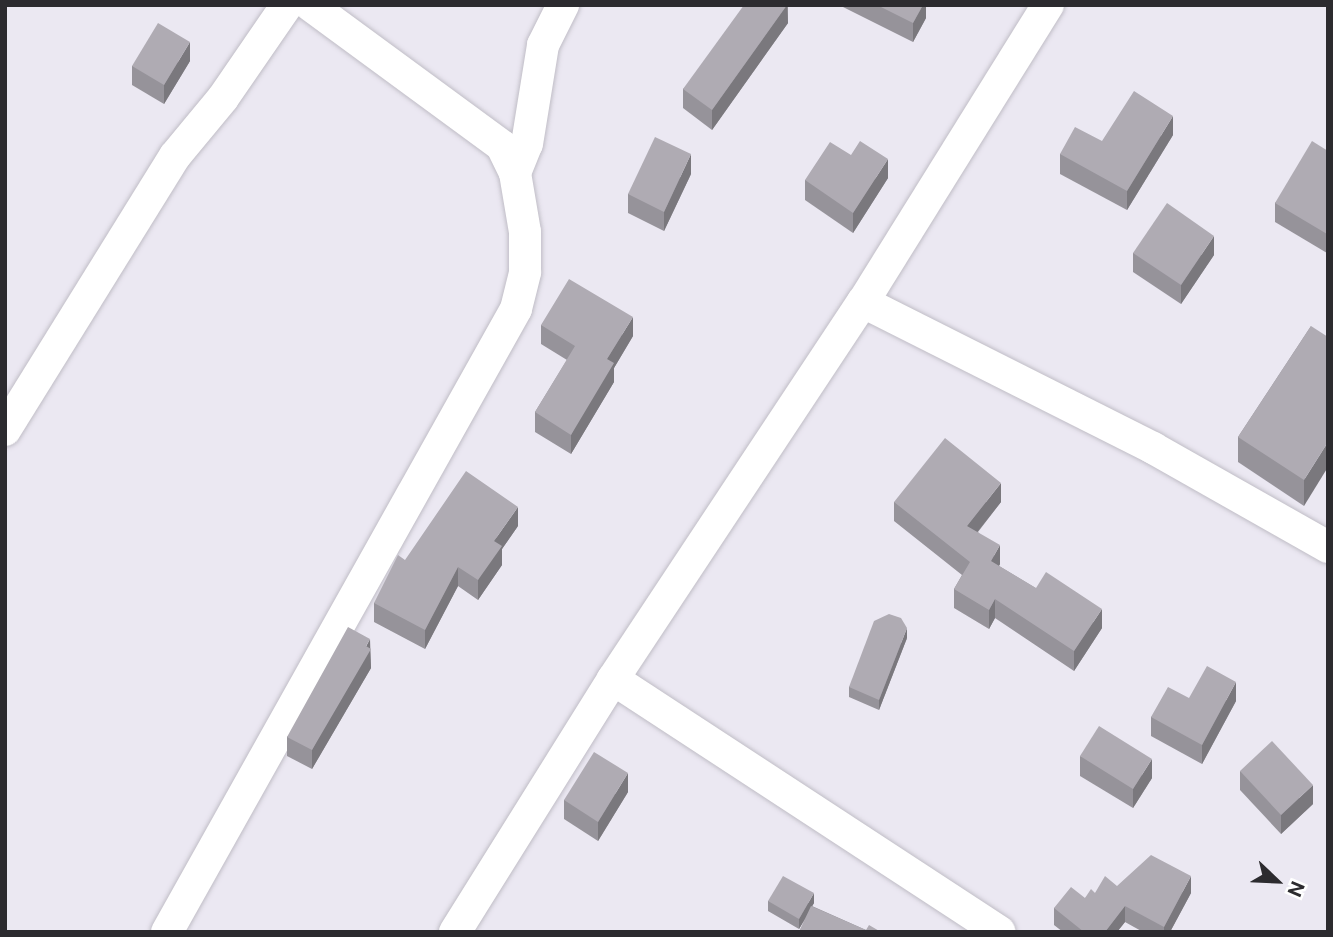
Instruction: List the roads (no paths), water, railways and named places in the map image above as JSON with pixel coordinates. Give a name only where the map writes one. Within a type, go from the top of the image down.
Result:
[{"type":"street","points":[[5,430],[176,156],[223,98],[287,5]]},
{"type":"street","points":[[167,932],[516,309],[525,272],[525,232],[515,173],[502,146],[310,5]]},
{"type":"street","points":[[515,173],[527,144],[543,45],[563,5]]},
{"type":"street","points":[[455,932],[613,679],[863,302],[1048,5]]},
{"type":"street","points":[[863,302],[1153,448],[1328,547]]},
{"type":"street","points":[[613,679],[1000,932]]}]
